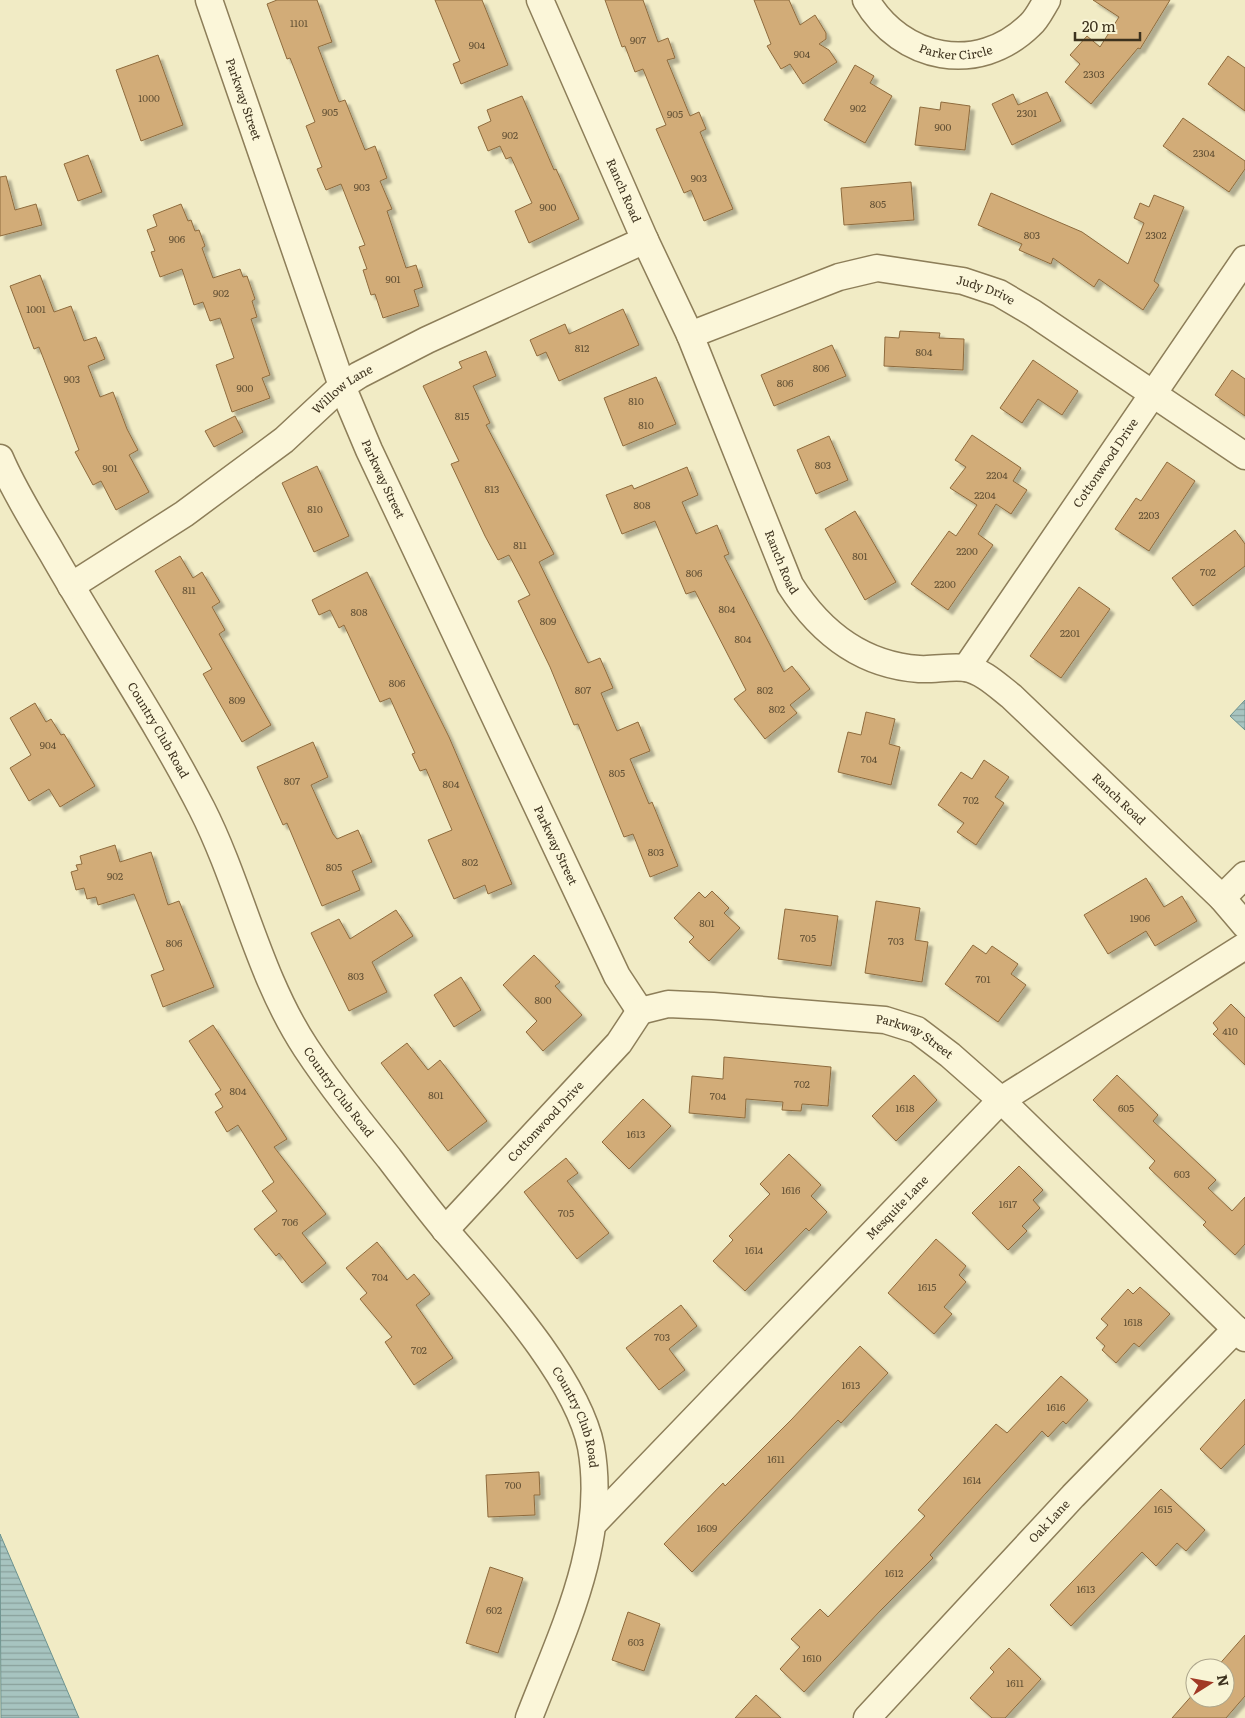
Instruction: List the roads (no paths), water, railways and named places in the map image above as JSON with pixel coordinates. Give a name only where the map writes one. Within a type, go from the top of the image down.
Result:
[{"type":"street","name":"Parkway Street","points":[[209,0],[342,386],[373,459],[617,976],[640,1011],[668,1004],[713,1006],[885,1020],[917,1030],[950,1055],[1001,1100],[1240,1333]]},
{"type":"street","name":"Ranch Road","points":[[540,0],[645,240],[690,335],[790,585],[815,620],[847,646],[879,661],[919,669],[966,668],[987,677],[1011,696],[1222,898],[1245,925]]},
{"type":"street","name":"Parker Circle","points":[[866,0],[876,18],[900,39],[944,56],[981,52],[999,46],[1031,25],[1047,0]]},
{"type":"street","name":"Willow Lane","points":[[71,586],[184,514],[284,440],[342,386],[427,340],[645,240]]},
{"type":"street","name":"Cottonwood Drive","points":[[966,668],[1245,259]]},
{"type":"street","name":"Judy Drive","points":[[690,335],[839,277],[877,268],[962,281],[999,293],[1153,393],[1245,456]]},
{"type":"street","name":"Country Club Road","points":[[0,458],[9,479],[71,586],[122,668],[202,810],[278,995],[304,1045],[343,1100],[549,1358],[577,1408],[590,1444],[596,1490],[589,1550],[577,1592],[529,1718]]},
{"type":"street","points":[[1222,898],[1245,875]]},
{"type":"street","name":"Mesquite Lane","points":[[593,1524],[1001,1100],[1245,946]]},
{"type":"street","name":"Cottonwood Drive","points":[[446,1230],[619,1043],[640,1011]]},
{"type":"street","name":"Oak Lane","points":[[866,1718],[1072,1496],[1240,1333]]},
{"type":"water","points":[[1245,700],[1245,730],[1230,716]]},
{"type":"water","points":[[0,1534],[79,1718],[1,1718]]}]
